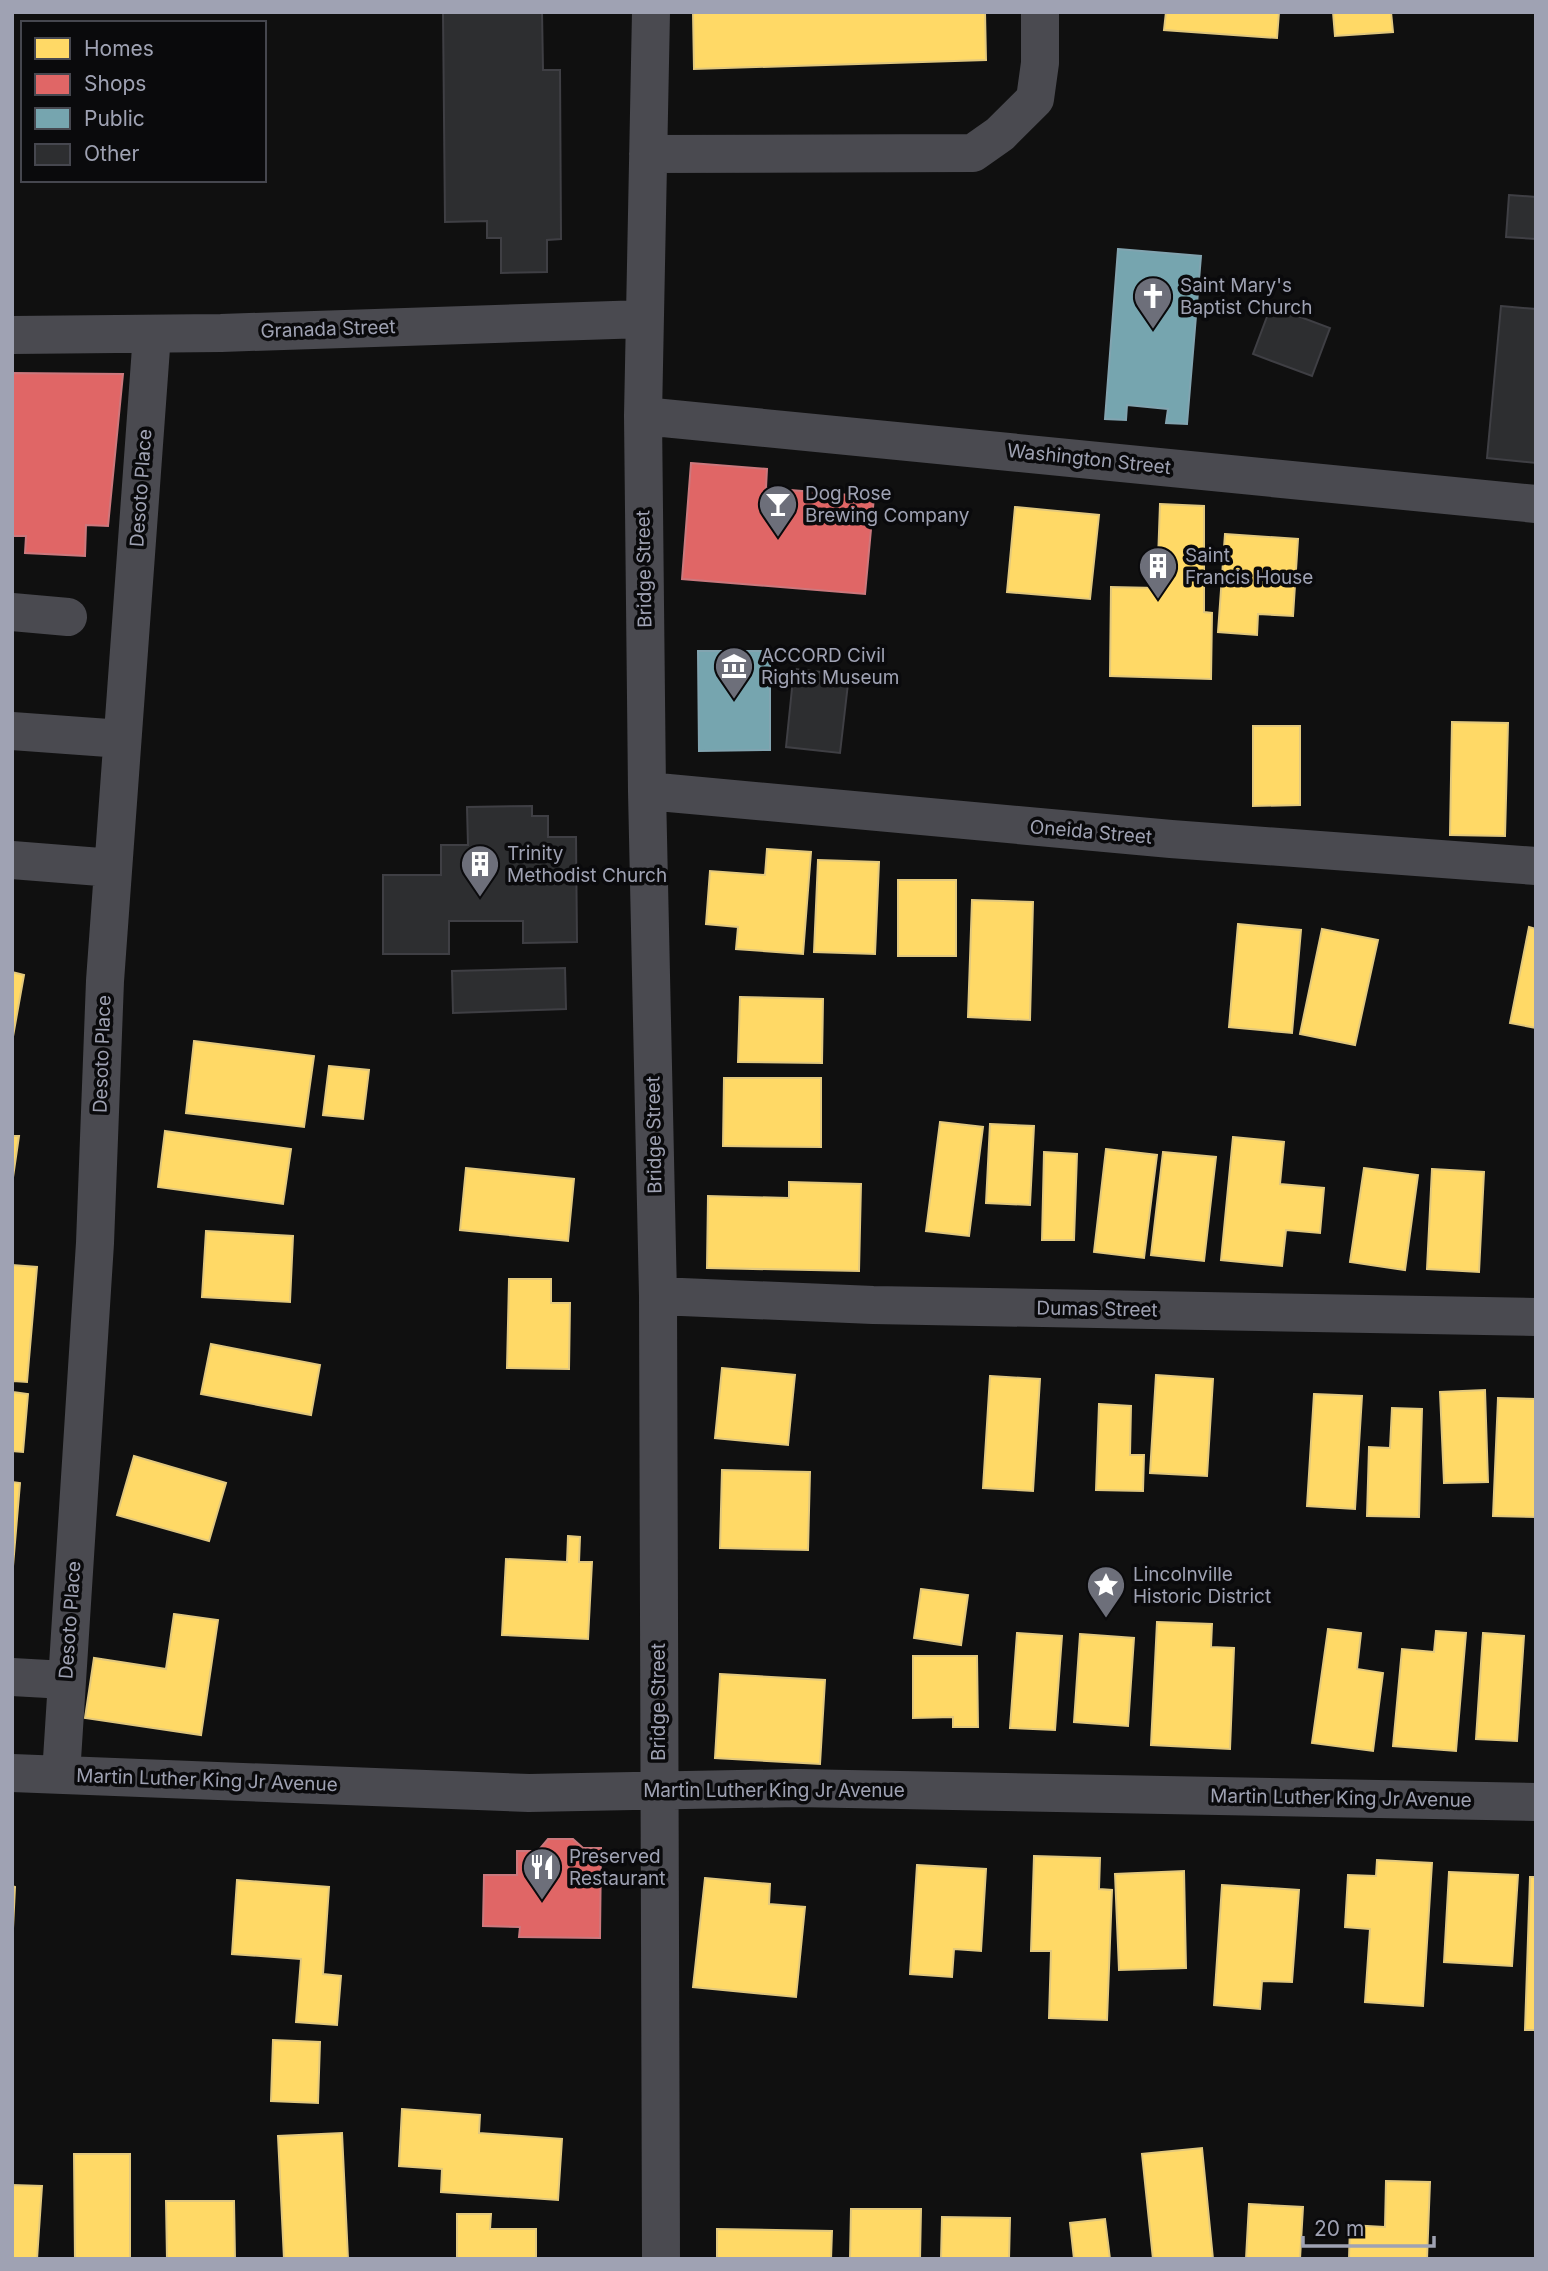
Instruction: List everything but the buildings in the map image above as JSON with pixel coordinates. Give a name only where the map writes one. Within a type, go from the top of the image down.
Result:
[{"type":"street","name":"Bridge Street","points":[[651,12],[643,416],[646,791],[658,1296],[661,2259]]},
{"type":"street","points":[[648,154],[973,153],[1000,134],[1035,99],[1040,62],[1040,12]]},
{"type":"street","name":"Granada Street","points":[[12,335],[152,334],[644,318]]},
{"type":"street","name":"Desoto Place","points":[[61,1774],[95,1243],[105,981],[152,334]]},
{"type":"street","name":"Washington Street","points":[[643,416],[1536,504]]},
{"type":"street","points":[[12,612],[68,617]]},
{"type":"street","points":[[12,731],[122,739]]},
{"type":"street","name":"Oneida Street","points":[[646,791],[1171,839],[1536,866]]},
{"type":"street","points":[[12,860],[113,868]]},
{"type":"street","name":"Dumas Street","points":[[658,1296],[873,1305],[1536,1317]]},
{"type":"street","points":[[12,1678],[66,1680]]},
{"type":"street","name":"Martin Luther King Jr Avenue","points":[[12,1773],[530,1793],[810,1788],[1536,1802]]},
{"type":"place","name":"Saint Mary's Baptist Church","points":[[1153,330]]},
{"type":"place","name":"Dog Rose Brewing Company","points":[[778,538]]},
{"type":"place","name":"Saint Francis House","points":[[1158,600]]},
{"type":"place","name":"ACCORD Civil Rights Museum","points":[[734,700]]},
{"type":"place","name":"Trinity Methodist Church","points":[[480,898]]},
{"type":"place","name":"Lincolnville Historic District","points":[[1106,1619]]},
{"type":"place","name":"Preserved Restaurant","points":[[542,1901]]}]
